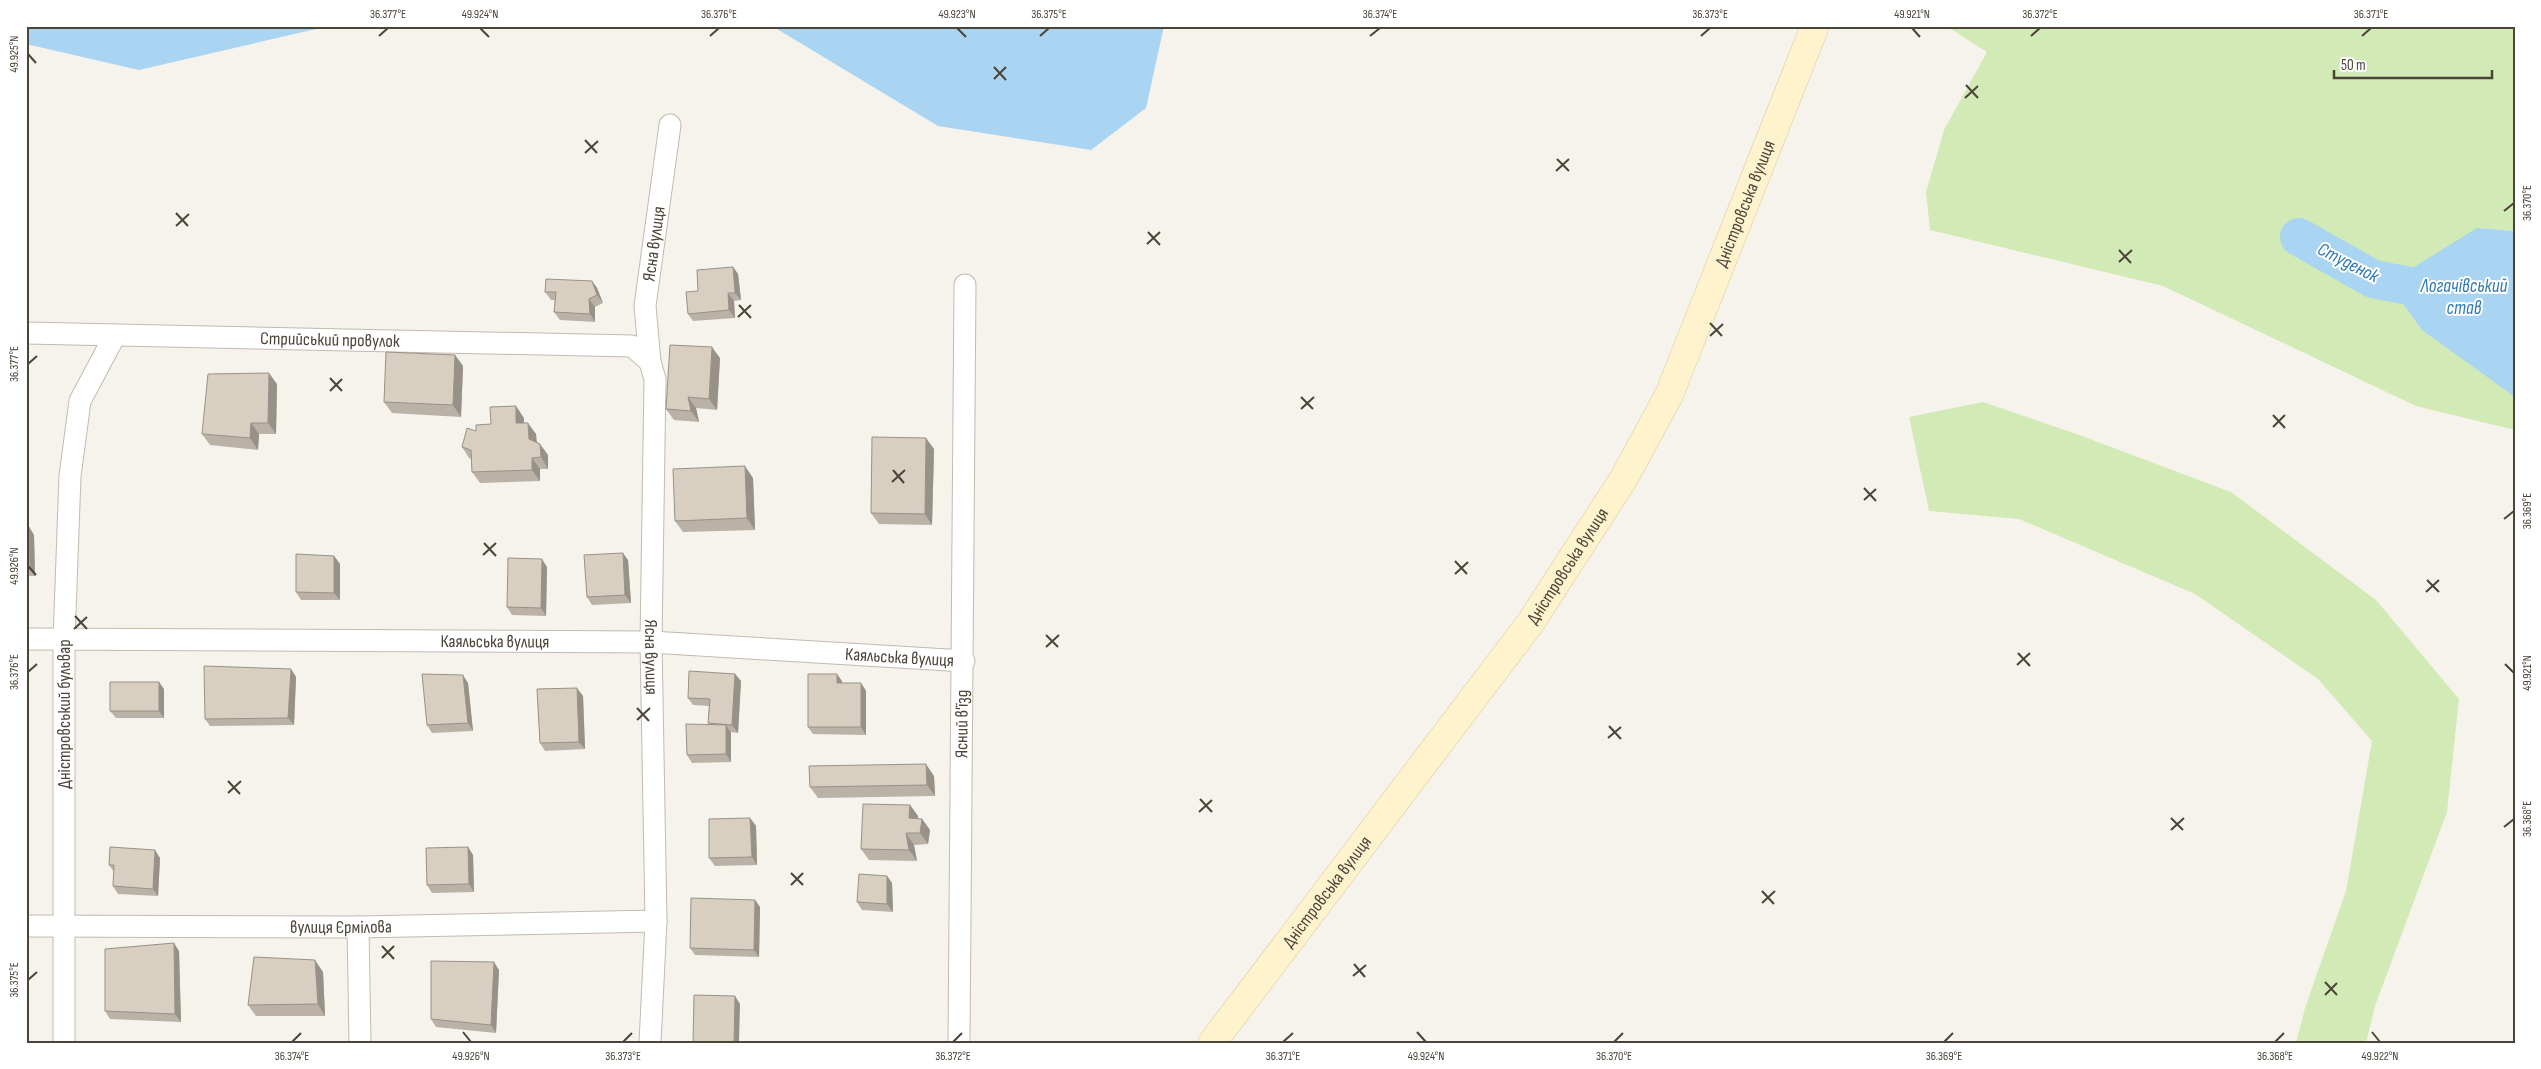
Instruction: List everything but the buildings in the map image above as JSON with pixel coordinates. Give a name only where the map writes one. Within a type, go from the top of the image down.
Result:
[{"type":"street","name":"Дністровська вулиця","points":[[1212,1043],[1531,622],[1624,478],[1669,396],[1815,26]]},
{"type":"street","name":"Ясна вулиця","points":[[650,1043],[656,921],[651,642],[654,379],[650,362],[645,306],[670,125]]},
{"type":"street","name":"Ясний в'їзд","points":[[960,1043],[965,285]]},
{"type":"street","name":"Стрийський провулок","points":[[26,334],[632,346],[650,362]]},
{"type":"street","name":"Дністровський бульвар","points":[[64,1043],[64,640],[70,476],[80,401],[115,335]]},
{"type":"street","name":"Каяльська вулиця","points":[[26,639],[651,642],[964,661]]},
{"type":"street","name":"вулиця Єрмілова","points":[[26,926],[358,927],[656,921]]},
{"type":"street","points":[[358,927],[360,1043]]},
{"type":"green space","points":[[1946,26],[2515,26],[2515,231],[2477,228],[2513,396],[2515,397],[2515,430],[2416,406],[2163,286],[1930,230],[1926,192],[1944,130],[1987,52]]},
{"type":"green space","points":[[1983,402],[2082,436],[2231,492],[2376,600],[2459,699],[2447,812],[2375,1006],[2366,1043],[2296,1043],[2305,1008],[2346,891],[2372,741],[2318,679],[2195,594],[2019,519],[1929,511],[1909,417]]},
{"type":"water","points":[[26,26],[329,26],[139,70],[26,44]]},
{"type":"water","points":[[772,26],[1164,26],[1146,108],[1091,150],[938,126]]},
{"type":"water","name":"Логачівський став","points":[[2477,228],[2515,231],[2515,397],[2422,330],[2388,283]]},
{"type":"waterway","name":"Студенок","points":[[2299,237],[2373,279],[2462,296],[2515,314]]}]
